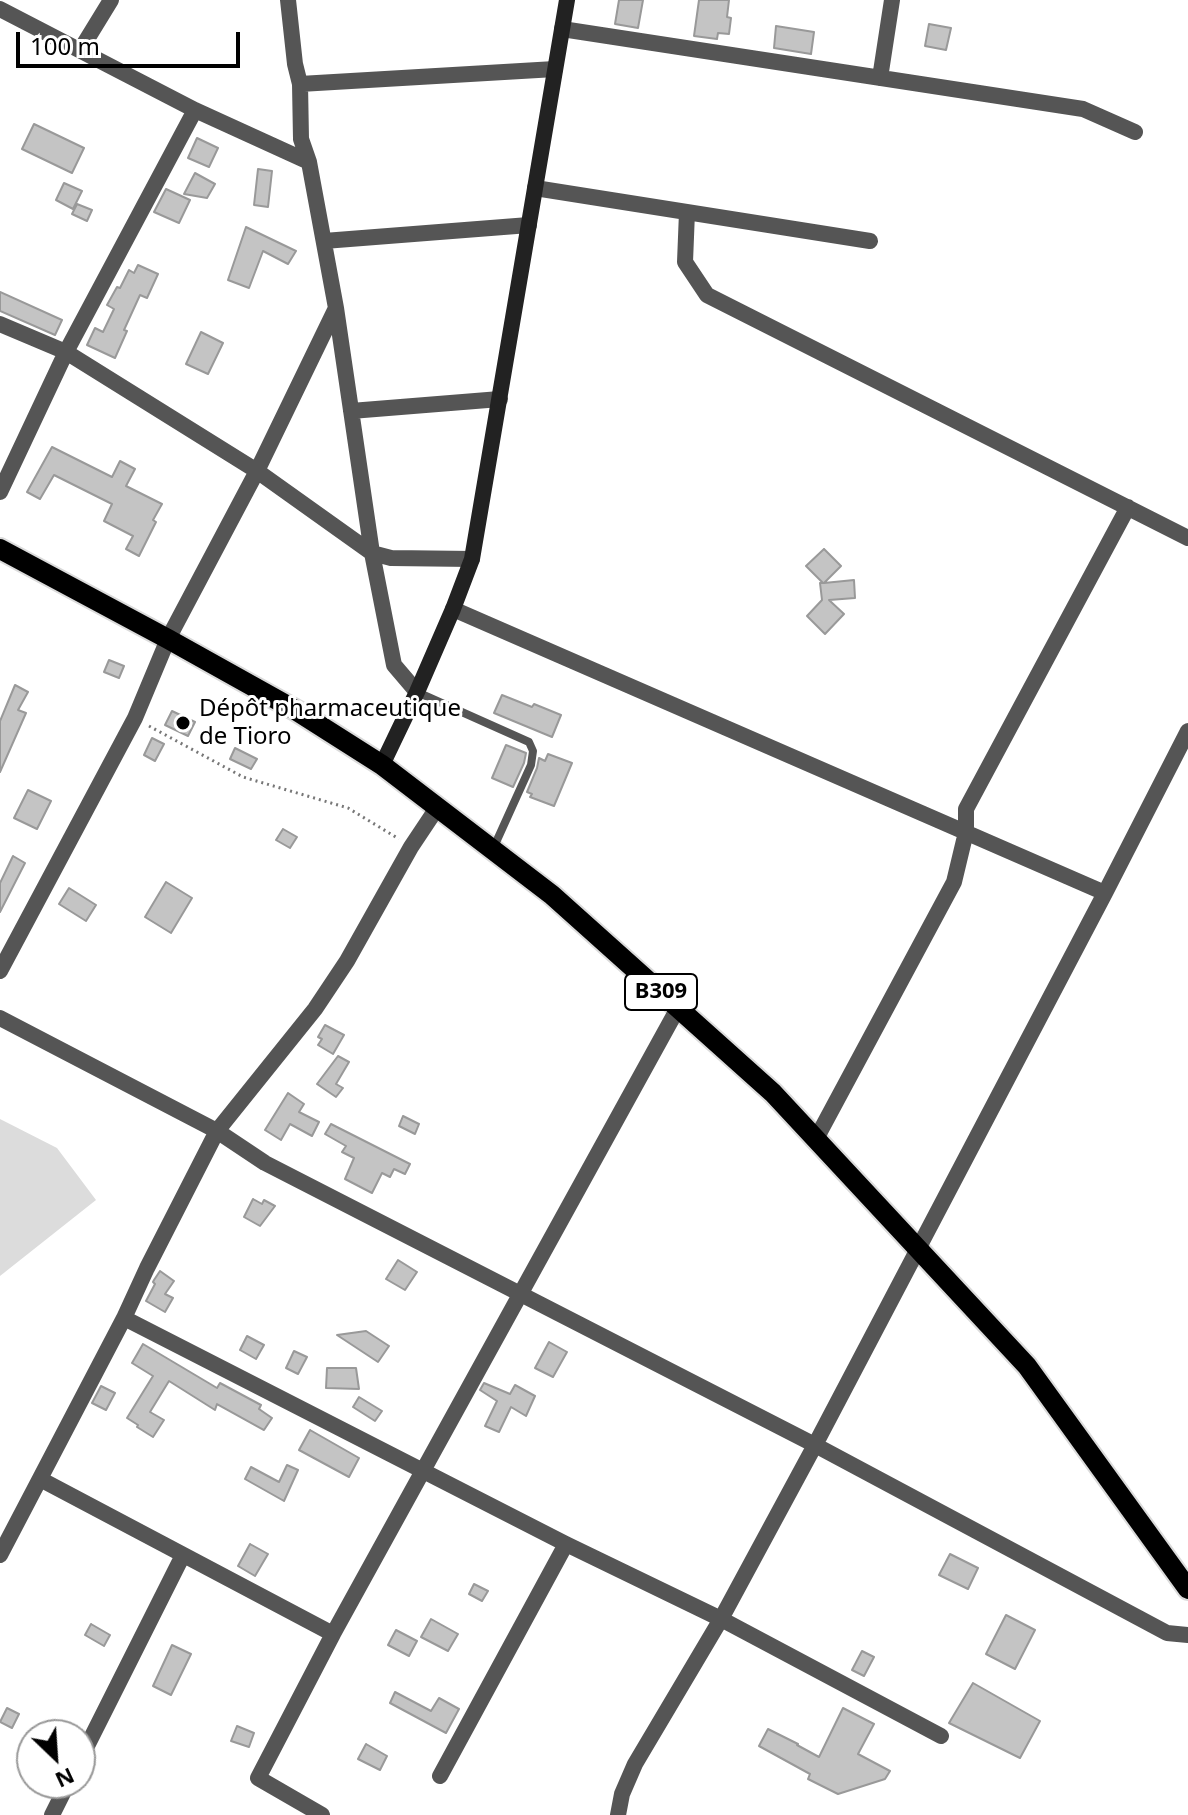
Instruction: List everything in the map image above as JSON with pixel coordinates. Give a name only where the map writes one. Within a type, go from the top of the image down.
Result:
[{"type":"main road","points":[[382,765],[417,692],[472,559],[567,0]]},
{"type":"main road","name":"B309","points":[[0,549],[297,711],[382,765],[552,895],[773,1093],[1027,1366],[1188,1589]]},
{"type":"street","points":[[81,49],[111,0]]},
{"type":"street","points":[[288,0],[300,84],[301,139],[309,162],[336,308],[372,553],[394,665],[417,692]]},
{"type":"street","points":[[880,78],[892,0]]},
{"type":"street","points":[[0,9],[195,110],[309,162]]},
{"type":"street","points":[[562,29],[1083,109],[1135,132]]},
{"type":"street","points":[[300,84],[555,69]]},
{"type":"street","points":[[0,492],[66,352],[195,110]]},
{"type":"street","points":[[535,188],[870,241]]},
{"type":"street","points":[[687,212],[685,262],[707,295],[1188,538]]},
{"type":"street","points":[[324,241],[529,225]]},
{"type":"street","points":[[0,971],[135,718],[168,639],[257,471],[336,308]]},
{"type":"street","points":[[0,324],[66,352],[257,471],[372,553],[391,558],[472,559]]},
{"type":"street","points":[[351,411],[500,399]]},
{"type":"street","points":[[816,1139],[954,882],[966,832],[966,809],[1128,507]]},
{"type":"street","points":[[453,609],[1105,893]]},
{"type":"street","points":[[618,1815],[622,1794],[635,1764],[721,1619],[815,1445],[1186,740]]},
{"type":"street","points":[[0,1555],[124,1318],[217,1131],[315,1009],[347,961],[411,847],[437,808]]},
{"type":"street","points":[[322,1815],[258,1778],[333,1634],[678,1008]]},
{"type":"street","points":[[0,1018],[217,1131],[265,1163],[815,1445],[1167,1633],[1188,1635]]},
{"type":"street","points":[[124,1318],[566,1544],[721,1619],[941,1736]]},
{"type":"street","points":[[40,1479],[333,1634]]},
{"type":"street","points":[[440,1776],[566,1544]]},
{"type":"street","points":[[96,1728],[183,1555]]},
{"type":"lane","points":[[417,692],[529,742],[533,751],[531,765],[493,849]]},
{"type":"path","points":[[135,718],[243,777],[348,808],[411,847]]},
{"type":"shaded area","points":[[0,1119],[57,1148],[96,1200],[0,1276]]},
{"type":"building","points":[[619,0],[643,0],[638,28],[615,24]]},
{"type":"building","points":[[699,0],[729,0],[729,34],[718,33],[717,39],[694,36]]},
{"type":"building","points":[[929,24],[951,28],[946,50],[925,46]]},
{"type":"building","points":[[776,26],[814,32],[811,54],[774,48]]},
{"type":"building","points":[[34,124],[84,148],[72,173],[22,149]]},
{"type":"building","points":[[197,138],[218,148],[209,167],[188,158]]},
{"type":"building","points":[[258,169],[272,171],[268,207],[254,205]]},
{"type":"building","points":[[195,173],[215,184],[207,198],[184,194]]},
{"type":"building","points":[[64,183],[82,191],[73,209],[56,200]]},
{"type":"building","points":[[166,189],[190,200],[179,223],[154,212]]},
{"type":"building","points":[[77,204],[92,210],[87,221],[72,214]]},
{"type":"building","points":[[246,227],[296,251],[288,264],[263,251],[249,288],[228,280]]},
{"type":"building","points":[[138,265],[158,274],[147,298],[140,295],[115,358],[87,345],[95,328],[103,332],[114,309],[107,305],[129,270],[134,273]]},
{"type":"building","points":[[0,292],[62,320],[55,335],[0,311]]},
{"type":"building","points":[[201,332],[223,343],[208,374],[186,364]]},
{"type":"building","points":[[52,447],[112,477],[120,461],[135,469],[126,486],[162,504],[139,556],[126,549],[133,536],[104,521],[112,504],[54,475],[40,499],[27,492]]},
{"type":"building","points":[[824,549],[841,566],[824,583],[854,580],[855,598],[829,600],[844,614],[825,634],[807,616],[822,600],[820,583],[823,583],[806,566]]},
{"type":"building","points":[[109,660],[124,666],[119,678],[104,672]]},
{"type":"building","points":[[15,685],[28,692],[18,710],[26,713],[0,772],[0,721]]},
{"type":"building","points":[[502,695],[561,715],[552,737],[494,713]]},
{"type":"building","points":[[172,711],[195,722],[188,736],[165,725]]},
{"type":"building","points":[[152,738],[164,744],[155,761],[144,755]]},
{"type":"building","points":[[506,745],[526,753],[513,787],[492,778]]},
{"type":"building","points":[[235,748],[257,759],[251,769],[230,759]]},
{"type":"building","points":[[548,754],[572,763],[554,806],[530,797],[532,794],[527,792],[539,758],[545,761]]},
{"type":"building","points":[[28,790],[51,801],[37,829],[14,818]]},
{"type":"building","points":[[283,829],[297,837],[290,848],[276,840]]},
{"type":"building","points":[[13,856],[25,863],[0,912],[0,883]]},
{"type":"building","points":[[166,882],[192,898],[171,933],[145,917]]},
{"type":"building","points":[[69,888],[96,905],[86,921],[59,904]]},
{"type":"building","points":[[325,1025],[344,1035],[333,1054],[318,1045],[322,1039],[318,1037]]},
{"type":"building","points":[[338,1056],[349,1062],[336,1084],[343,1088],[336,1097],[317,1084]]},
{"type":"building","points":[[288,1093],[304,1104],[299,1112],[319,1122],[312,1136],[290,1124],[281,1140],[265,1130]]},
{"type":"building","points":[[403,1116],[419,1124],[415,1134],[399,1126]]},
{"type":"building","points":[[331,1124],[410,1164],[405,1174],[394,1169],[390,1177],[382,1173],[372,1193],[345,1179],[354,1158],[342,1152],[346,1146],[325,1134]]},
{"type":"building","points":[[253,1199],[275,1206],[260,1226],[244,1217]]},
{"type":"building","points":[[398,1260],[417,1272],[405,1290],[386,1279]]},
{"type":"building","points":[[160,1271],[174,1281],[165,1294],[173,1298],[165,1312],[146,1301]]},
{"type":"building","points":[[366,1331],[389,1346],[378,1362],[337,1335]]},
{"type":"building","points":[[247,1336],[264,1345],[256,1359],[240,1350]]},
{"type":"building","points":[[549,1342],[567,1352],[553,1377],[535,1368]]},
{"type":"building","points":[[143,1344],[217,1388],[220,1383],[261,1405],[259,1409],[272,1418],[264,1430],[217,1404],[215,1410],[169,1381],[150,1412],[164,1420],[153,1437],[127,1418],[153,1376],[132,1363]]},
{"type":"building","points":[[294,1351],[307,1357],[298,1374],[286,1368]]},
{"type":"building","points":[[327,1368],[356,1368],[359,1389],[326,1388]]},
{"type":"building","points":[[484,1383],[510,1394],[515,1385],[535,1396],[526,1416],[511,1407],[499,1432],[485,1426],[497,1401],[480,1390]]},
{"type":"building","points":[[101,1386],[115,1393],[106,1410],[92,1403]]},
{"type":"building","points":[[359,1397],[382,1411],[375,1421],[353,1407]]},
{"type":"building","points":[[310,1430],[359,1458],[349,1477],[299,1450]]},
{"type":"building","points":[[287,1465],[298,1470],[284,1501],[245,1479],[251,1467],[279,1482]]},
{"type":"building","points":[[250,1544],[268,1554],[255,1576],[238,1566]]},
{"type":"building","points":[[950,1554],[978,1568],[968,1589],[939,1575]]},
{"type":"building","points":[[474,1584],[488,1591],[482,1601],[469,1594]]},
{"type":"building","points":[[1006,1615],[1035,1630],[1015,1669],[986,1654]]},
{"type":"building","points":[[431,1619],[458,1634],[448,1651],[421,1637]]},
{"type":"building","points":[[91,1624],[110,1635],[104,1646],[85,1635]]},
{"type":"building","points":[[396,1630],[417,1641],[409,1656],[388,1645]]},
{"type":"building","points":[[172,1645],[191,1654],[171,1695],[153,1686]]},
{"type":"building","points":[[862,1651],[874,1657],[864,1676],[852,1670]]},
{"type":"building","points":[[973,1683],[1040,1721],[1020,1758],[949,1723]]},
{"type":"building","points":[[395,1692],[431,1711],[439,1698],[459,1709],[446,1733],[390,1703]]},
{"type":"building","points":[[7,1708],[19,1714],[12,1728],[0,1722]]},
{"type":"building","points":[[843,1708],[874,1724],[858,1754],[890,1771],[885,1779],[838,1794],[808,1779],[810,1774],[759,1746],[768,1729],[819,1757]]},
{"type":"building","points":[[237,1726],[254,1733],[249,1747],[231,1741]]},
{"type":"building","points":[[366,1744],[387,1756],[380,1770],[358,1759]]},
{"type":"place","name":"Dépôt pharmaceutique de Tioro","points":[[183,723]]}]
